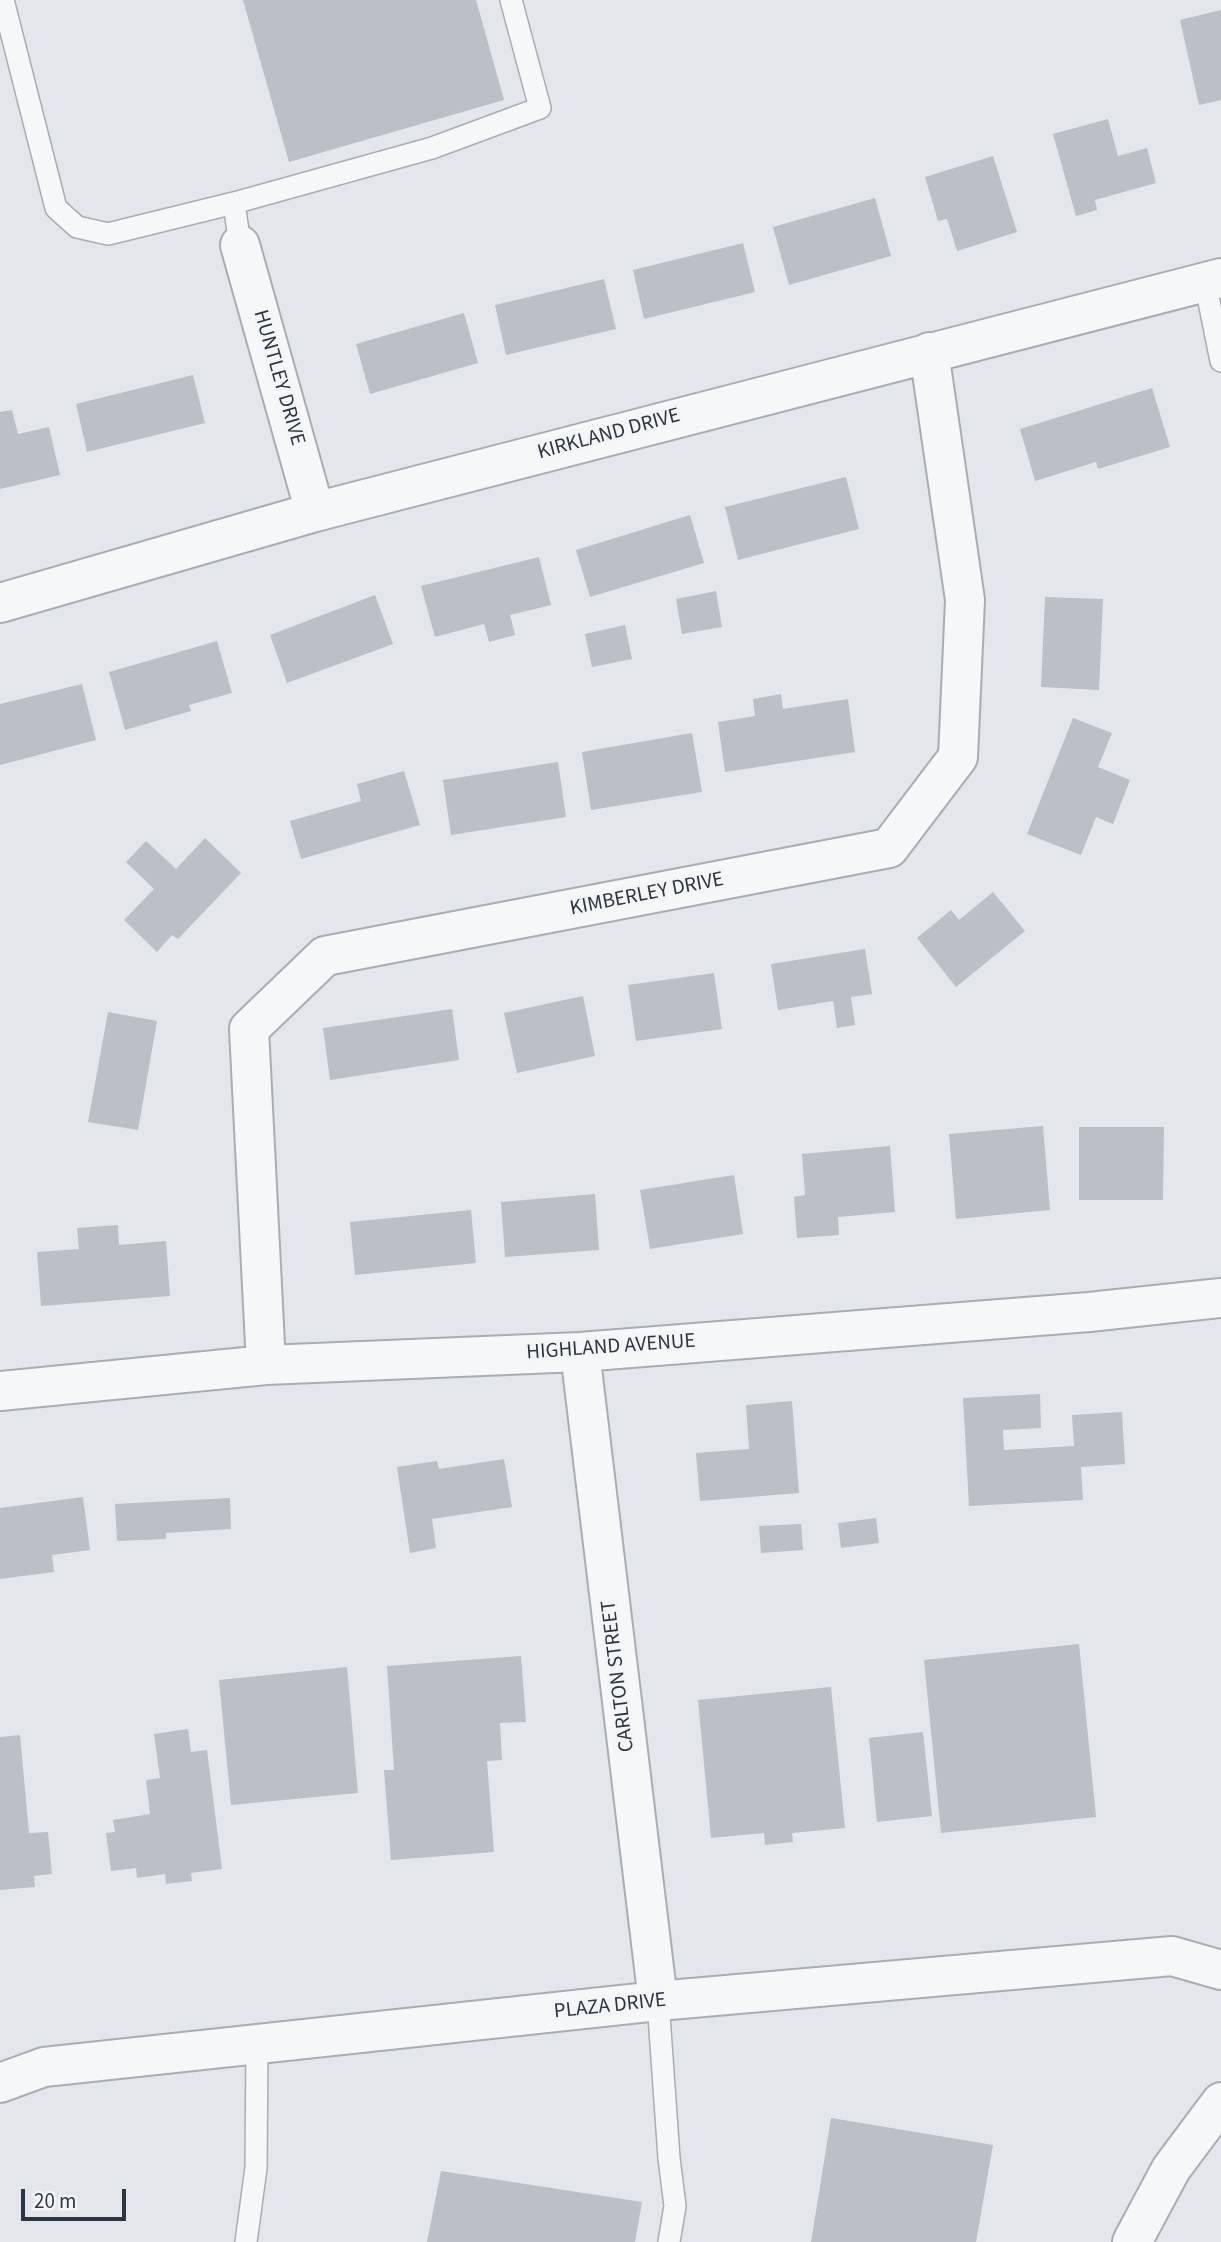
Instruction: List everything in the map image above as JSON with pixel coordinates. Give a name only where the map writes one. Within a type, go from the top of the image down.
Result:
[{"type":"street","name":"HUNTLEY DRIVE","points":[[240,245],[315,512]]},
{"type":"street","name":"KIRKLAND DRIVE","points":[[0,603],[315,512],[1213,280]]},
{"type":"street","name":"KIMBERLEY DRIVE","points":[[266,1365],[249,1029],[325,956],[889,848],[958,757],[965,600],[929,352]]},
{"type":"street","name":"HIGHLAND AVENUE","points":[[0,1391],[266,1365],[580,1352],[1089,1312],[1221,1298]]},
{"type":"street","name":"CARLTON STREET","points":[[580,1352],[658,2001]]},
{"type":"street","name":"PLAZA DRIVE","points":[[0,2083],[44,2067],[658,2001],[1171,1956],[1221,1970]]},
{"type":"street","points":[[1132,2242],[1171,2169],[1221,2102]]},
{"type":"lane","points":[[3,0],[56,208],[77,227],[108,234],[234,203],[432,148],[540,108],[510,0]]},
{"type":"lane","points":[[234,203],[240,245]]},
{"type":"lane","points":[[1213,280],[1221,361]]},
{"type":"lane","points":[[658,2001],[675,2206],[669,2242]]},
{"type":"lane","points":[[246,2242],[256,2168],[257,2045]]},
{"type":"building","points":[[243,0],[476,0],[504,100],[289,162]]},
{"type":"building","points":[[1221,10],[1221,100],[1199,105],[1180,20]]},
{"type":"building","points":[[1108,119],[1118,156],[1147,148],[1156,183],[1095,200],[1097,210],[1076,216],[1053,134]]},
{"type":"building","points":[[993,156],[1017,232],[957,251],[947,219],[938,221],[925,177]]},
{"type":"building","points":[[875,198],[891,256],[789,285],[773,227]]},
{"type":"building","points":[[743,243],[755,292],[644,319],[633,270]]},
{"type":"building","points":[[604,279],[616,329],[506,355],[495,305]]},
{"type":"building","points":[[464,313],[478,363],[370,394],[356,344]]},
{"type":"building","points":[[193,375],[205,423],[87,452],[76,404]]},
{"type":"building","points":[[1152,388],[1170,447],[1098,469],[1096,462],[1035,481],[1020,429]]},
{"type":"building","points":[[12,410],[18,434],[49,427],[60,475],[0,489],[0,412]]},
{"type":"building","points":[[846,477],[859,529],[738,560],[725,507]]},
{"type":"building","points":[[690,515],[704,563],[590,597],[576,550]]},
{"type":"building","points":[[539,557],[551,605],[510,615],[515,635],[489,642],[484,624],[435,637],[421,586]]},
{"type":"building","points":[[716,591],[722,627],[682,634],[676,599]]},
{"type":"building","points":[[375,595],[393,644],[287,683],[270,635]]},
{"type":"building","points":[[1045,597],[1103,599],[1099,690],[1041,687]]},
{"type":"building","points":[[625,625],[632,659],[592,667],[585,634]]},
{"type":"building","points":[[217,641],[232,693],[189,705],[191,711],[125,730],[109,672]]},
{"type":"building","points":[[82,684],[96,740],[0,765],[0,704]]},
{"type":"building","points":[[781,694],[783,709],[848,699],[855,752],[725,772],[718,722],[755,716],[753,699]]},
{"type":"building","points":[[1073,718],[1112,733],[1098,767],[1130,780],[1113,824],[1096,817],[1081,855],[1027,834]]},
{"type":"building","points":[[692,733],[702,792],[591,810],[582,752]]},
{"type":"building","points":[[558,762],[566,817],[451,835],[443,780]]},
{"type":"building","points":[[404,771],[420,825],[301,859],[290,821],[361,801],[357,784]]},
{"type":"building","points":[[205,838],[241,873],[178,939],[172,935],[157,952],[124,920],[154,889],[126,862],[146,841],[176,869]]},
{"type":"building","points":[[993,892],[1025,931],[956,987],[917,938],[951,910],[959,920]]},
{"type":"building","points":[[865,949],[872,994],[851,997],[855,1025],[837,1028],[833,1001],[778,1010],[771,964]]},
{"type":"building","points":[[714,973],[722,1029],[636,1041],[628,985]]},
{"type":"building","points":[[583,996],[595,1056],[517,1073],[504,1013]]},
{"type":"building","points":[[452,1009],[459,1060],[330,1080],[323,1028]]},
{"type":"building","points":[[108,1012],[157,1021],[138,1130],[88,1122]]},
{"type":"building","points":[[1043,1126],[1050,1210],[956,1219],[949,1134]]},
{"type":"building","points":[[1079,1127],[1164,1127],[1163,1200],[1079,1200]]},
{"type":"building","points":[[890,1146],[895,1212],[838,1217],[839,1235],[797,1238],[794,1197],[805,1195],[802,1154]]},
{"type":"building","points":[[734,1175],[743,1234],[650,1249],[640,1190]]},
{"type":"building","points":[[595,1194],[599,1250],[505,1257],[501,1202]]},
{"type":"building","points":[[471,1210],[476,1263],[355,1275],[350,1222]]},
{"type":"building","points":[[118,1225],[119,1245],[166,1241],[170,1296],[41,1306],[37,1252],[79,1249],[77,1228]]},
{"type":"building","points":[[1040,1394],[1041,1428],[1003,1430],[1004,1450],[1074,1446],[1072,1415],[1122,1412],[1125,1464],[1081,1467],[1083,1500],[969,1506],[963,1398]]},
{"type":"building","points":[[792,1401],[799,1493],[700,1501],[696,1453],[749,1449],[746,1405]]},
{"type":"building","points":[[504,1459],[512,1507],[432,1519],[436,1548],[410,1553],[397,1467],[437,1461],[439,1469]]},
{"type":"building","points":[[83,1497],[90,1550],[52,1555],[54,1572],[0,1579],[0,1508]]},
{"type":"building","points":[[230,1498],[231,1529],[166,1533],[166,1539],[117,1541],[115,1504]]},
{"type":"building","points":[[876,1518],[879,1543],[841,1548],[838,1523]]},
{"type":"building","points":[[801,1524],[803,1550],[761,1553],[759,1526]]},
{"type":"building","points":[[1079,1644],[1096,1817],[941,1833],[924,1660]]},
{"type":"building","points":[[521,1656],[526,1722],[500,1723],[502,1760],[487,1761],[494,1852],[391,1860],[384,1770],[394,1770],[387,1666]]},
{"type":"building","points":[[347,1667],[358,1793],[231,1805],[219,1680]]},
{"type":"building","points":[[831,1687],[845,1828],[792,1833],[793,1842],[765,1845],[764,1833],[711,1838],[698,1700]]},
{"type":"building","points":[[188,1729],[191,1752],[207,1750],[222,1869],[191,1873],[192,1881],[166,1884],[165,1874],[137,1878],[136,1868],[111,1871],[106,1833],[115,1832],[113,1820],[150,1814],[146,1780],[160,1778],[154,1734]]},
{"type":"building","points":[[923,1732],[932,1816],[877,1822],[869,1738]]},
{"type":"building","points":[[20,1735],[29,1833],[48,1832],[52,1874],[34,1876],[35,1887],[0,1890],[0,1737]]},
{"type":"building","points":[[831,2118],[993,2145],[976,2242],[811,2242]]},
{"type":"building","points":[[441,2171],[642,2202],[635,2242],[427,2242]]}]
